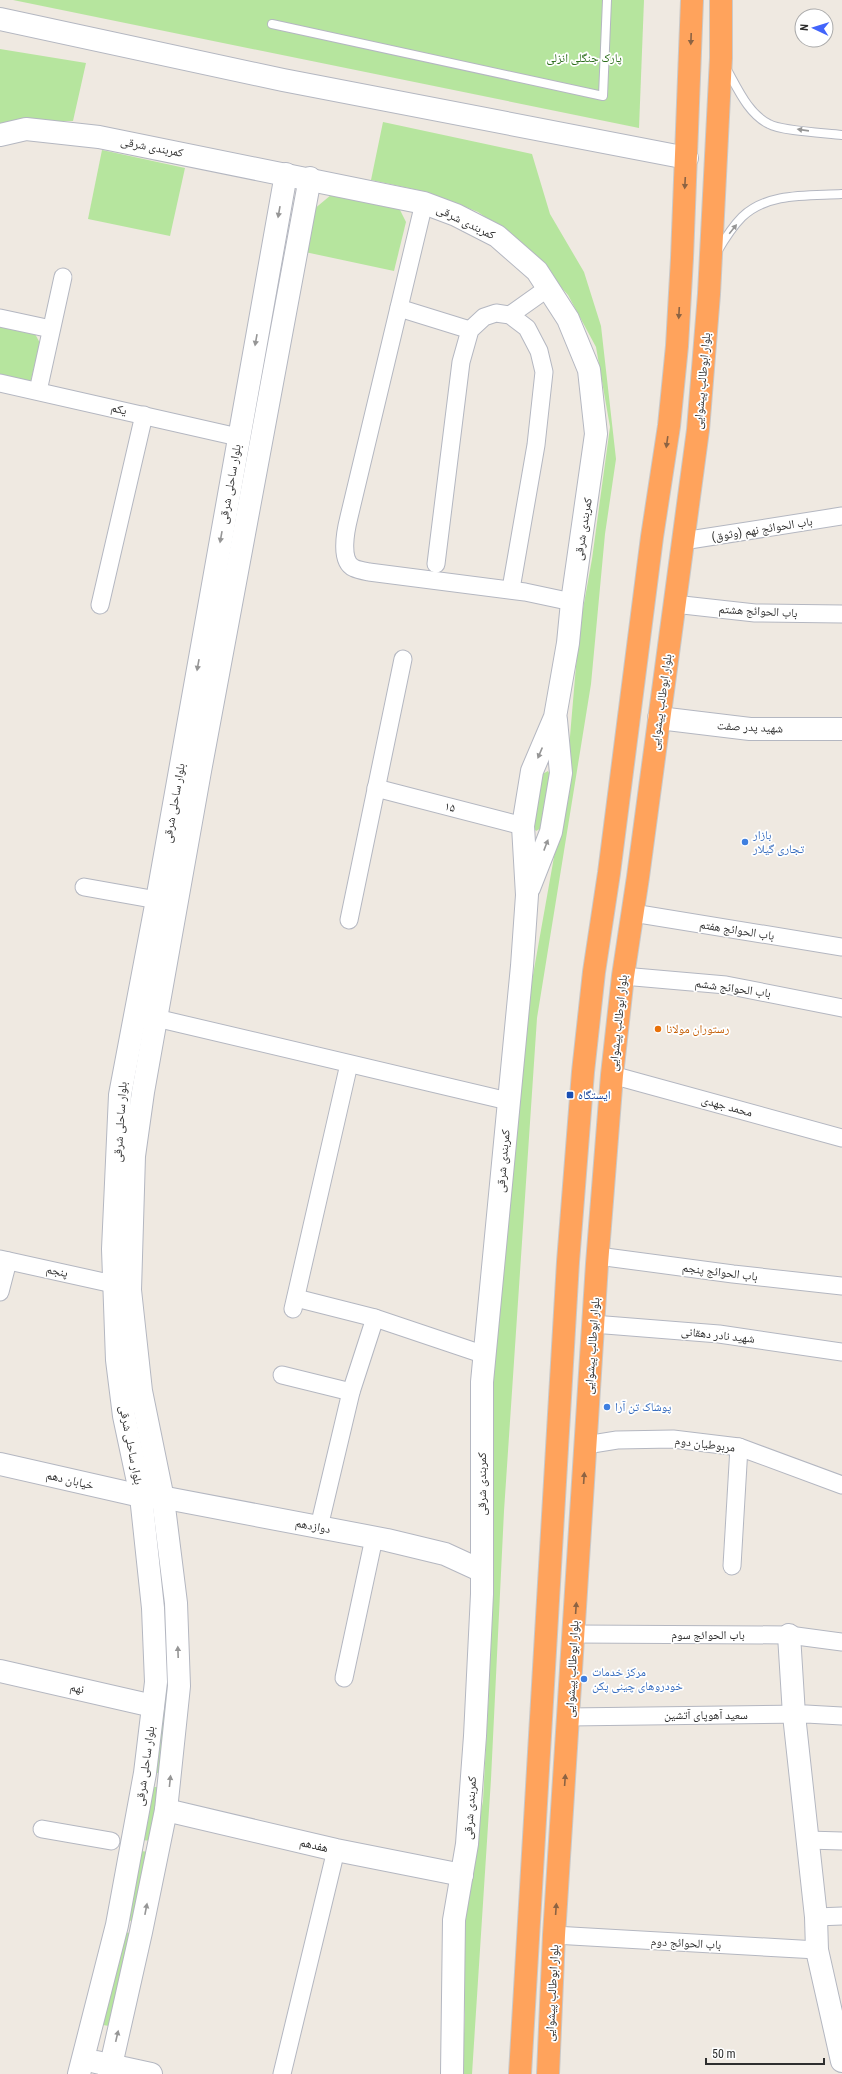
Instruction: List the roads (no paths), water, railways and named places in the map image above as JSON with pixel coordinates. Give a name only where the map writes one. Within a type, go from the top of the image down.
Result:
[{"type":"highway","points":[[520,2074],[527,1933],[568,1262],[583,1072],[594,972],[609,873],[652,537],[669,426],[677,346],[687,158],[692,0]]},
{"type":"highway","name":"بلوار ابوطالب پیشوایی","points":[[548,2074],[554,1935],[598,1256],[612,1075],[623,976],[633,913],[698,430],[706,349],[721,58],[721,0]]},
{"type":"highway","points":[[527,1933],[554,1935]]},
{"type":"street","points":[[0,19],[283,80],[687,158]]},
{"type":"street","name":"کمربندی شرقی","points":[[0,135],[26,129],[99,137],[310,178],[424,203],[456,215],[497,236],[537,271],[568,319],[589,370],[596,434],[572,602],[568,643],[555,717],[532,771],[523,826],[527,895],[522,966],[482,1382],[482,1571],[475,1743],[467,1844],[454,1920],[452,2074]]},
{"type":"street","name":"بلوار ساحلی شرقی","points":[[109,2070],[141,1932],[166,1810],[179,1686],[176,1603],[151,1497],[124,1416],[117,1360],[113,1284],[113,1249],[120,1095],[157,900],[238,437],[286,174]]},
{"type":"street","name":"بلوار ساحلی شرقی","points":[[81,2066],[117,1925],[145,1774],[156,1682],[151,1497],[130,1290],[134,1156],[156,1018],[310,178]]},
{"type":"street","points":[[424,203],[346,532],[346,556],[350,565],[354,568],[369,572],[525,592],[572,602]]},
{"type":"street","points":[[38,391],[63,277]]},
{"type":"street","points":[[510,315],[548,288]]},
{"type":"street","points":[[399,308],[470,330]]},
{"type":"street","points":[[436,564],[461,362],[470,330],[484,317],[496,313],[510,315],[527,328],[539,350],[544,372],[536,445],[512,583]]},
{"type":"street","points":[[0,318],[51,329]]},
{"type":"street","name":"یکم","points":[[0,383],[238,437]]},
{"type":"street","points":[[100,605],[144,415]]},
{"type":"street","name":"باب الحوائج نهم (وثوق)","points":[[682,541],[842,516]]},
{"type":"street","name":"باب الحوائج هشتم","points":[[674,604],[755,613],[842,614]]},
{"type":"street","points":[[349,920],[403,660]]},
{"type":"street","name":"کمربندی شرقی","points":[[527,895],[551,832],[561,773],[555,717]]},
{"type":"street","name":"شهید پدر صفت","points":[[659,718],[750,729],[842,729]]},
{"type":"street","name":"۱۵","points":[[376,788],[523,826]]},
{"type":"street","points":[[84,887],[157,900]]},
{"type":"street","name":"باب الحوائج هفتم","points":[[633,913],[842,947]]},
{"type":"street","name":"باب الحوائج ششم","points":[[623,976],[726,985],[842,1008]]},
{"type":"street","points":[[134,1015],[156,1018],[508,1101]]},
{"type":"street","points":[[349,1064],[294,1303],[375,1318],[484,1356]]},
{"type":"street","name":"محمد جهدی","points":[[612,1075],[842,1138]]},
{"type":"street","name":"باب الحوائج پنجم","points":[[598,1256],[733,1274],[842,1286]]},
{"type":"street","points":[[0,1292],[4,1260]]},
{"type":"street","name":"پنجم","points":[[4,1260],[113,1284]]},
{"type":"street","points":[[319,1527],[351,1392],[375,1318]]},
{"type":"street","name":"شهید نادر دهقانی","points":[[594,1324],[719,1334],[842,1352]]},
{"type":"street","points":[[282,1375],[351,1392]]},
{"type":"street","name":"مربوطیان دوم","points":[[586,1445],[617,1440],[673,1439],[739,1447],[842,1485]]},
{"type":"street","points":[[732,1566],[739,1447]]},
{"type":"street","name":"خیابان دهم","points":[[0,1464],[151,1497]]},
{"type":"street","name":"دوازدهم","points":[[151,1497],[374,1538],[444,1554],[482,1571]]},
{"type":"street","points":[[344,1678],[374,1538]]},
{"type":"street","name":"باب الحوائج سوم","points":[[574,1634],[789,1635],[842,1642]]},
{"type":"street","points":[[789,1635],[794,1715],[816,1917],[817,1950],[842,2061]]},
{"type":"street","name":"نهم","points":[[0,1671],[153,1706]]},
{"type":"street","name":"سعید آهوپای آتشین","points":[[569,1717],[806,1714],[842,1716]]},
{"type":"street","name":"هفدهم","points":[[166,1810],[336,1850],[462,1875]]},
{"type":"street","points":[[111,1841],[136,1825]]},
{"type":"street","points":[[42,1829],[111,1841],[129,1860]]},
{"type":"street","points":[[807,1840],[842,1841]]},
{"type":"street","points":[[282,2074],[336,1850]]},
{"type":"street","points":[[816,1917],[842,1916]]},
{"type":"street","name":"باب الحوائج دوم","points":[[554,1935],[817,1950]]},
{"type":"street","points":[[81,2066],[151,2074]]},
{"type":"lane","points":[[272,24],[603,96],[607,0]]},
{"type":"lane","points":[[721,58],[741,96],[754,112],[769,124],[842,135]]},
{"type":"lane","points":[[710,261],[743,217],[768,201],[804,195],[842,194]]},
{"type":"place","name":"بازار تجاری گیلار","points":[[745,842]]},
{"type":"place","name":"رستوران مولانا","points":[[658,1029]]},
{"type":"place","name":"ایستگاه","points":[[570,1095]]},
{"type":"place","name":"پوشاک تن آرا","points":[[607,1407]]},
{"type":"place","name":"مرکز خدمات خودروهای چینی پکن","points":[[584,1679]]},
{"type":"park label","name":"پارک جنگلی انزلی","points":[[584,58]]}]
